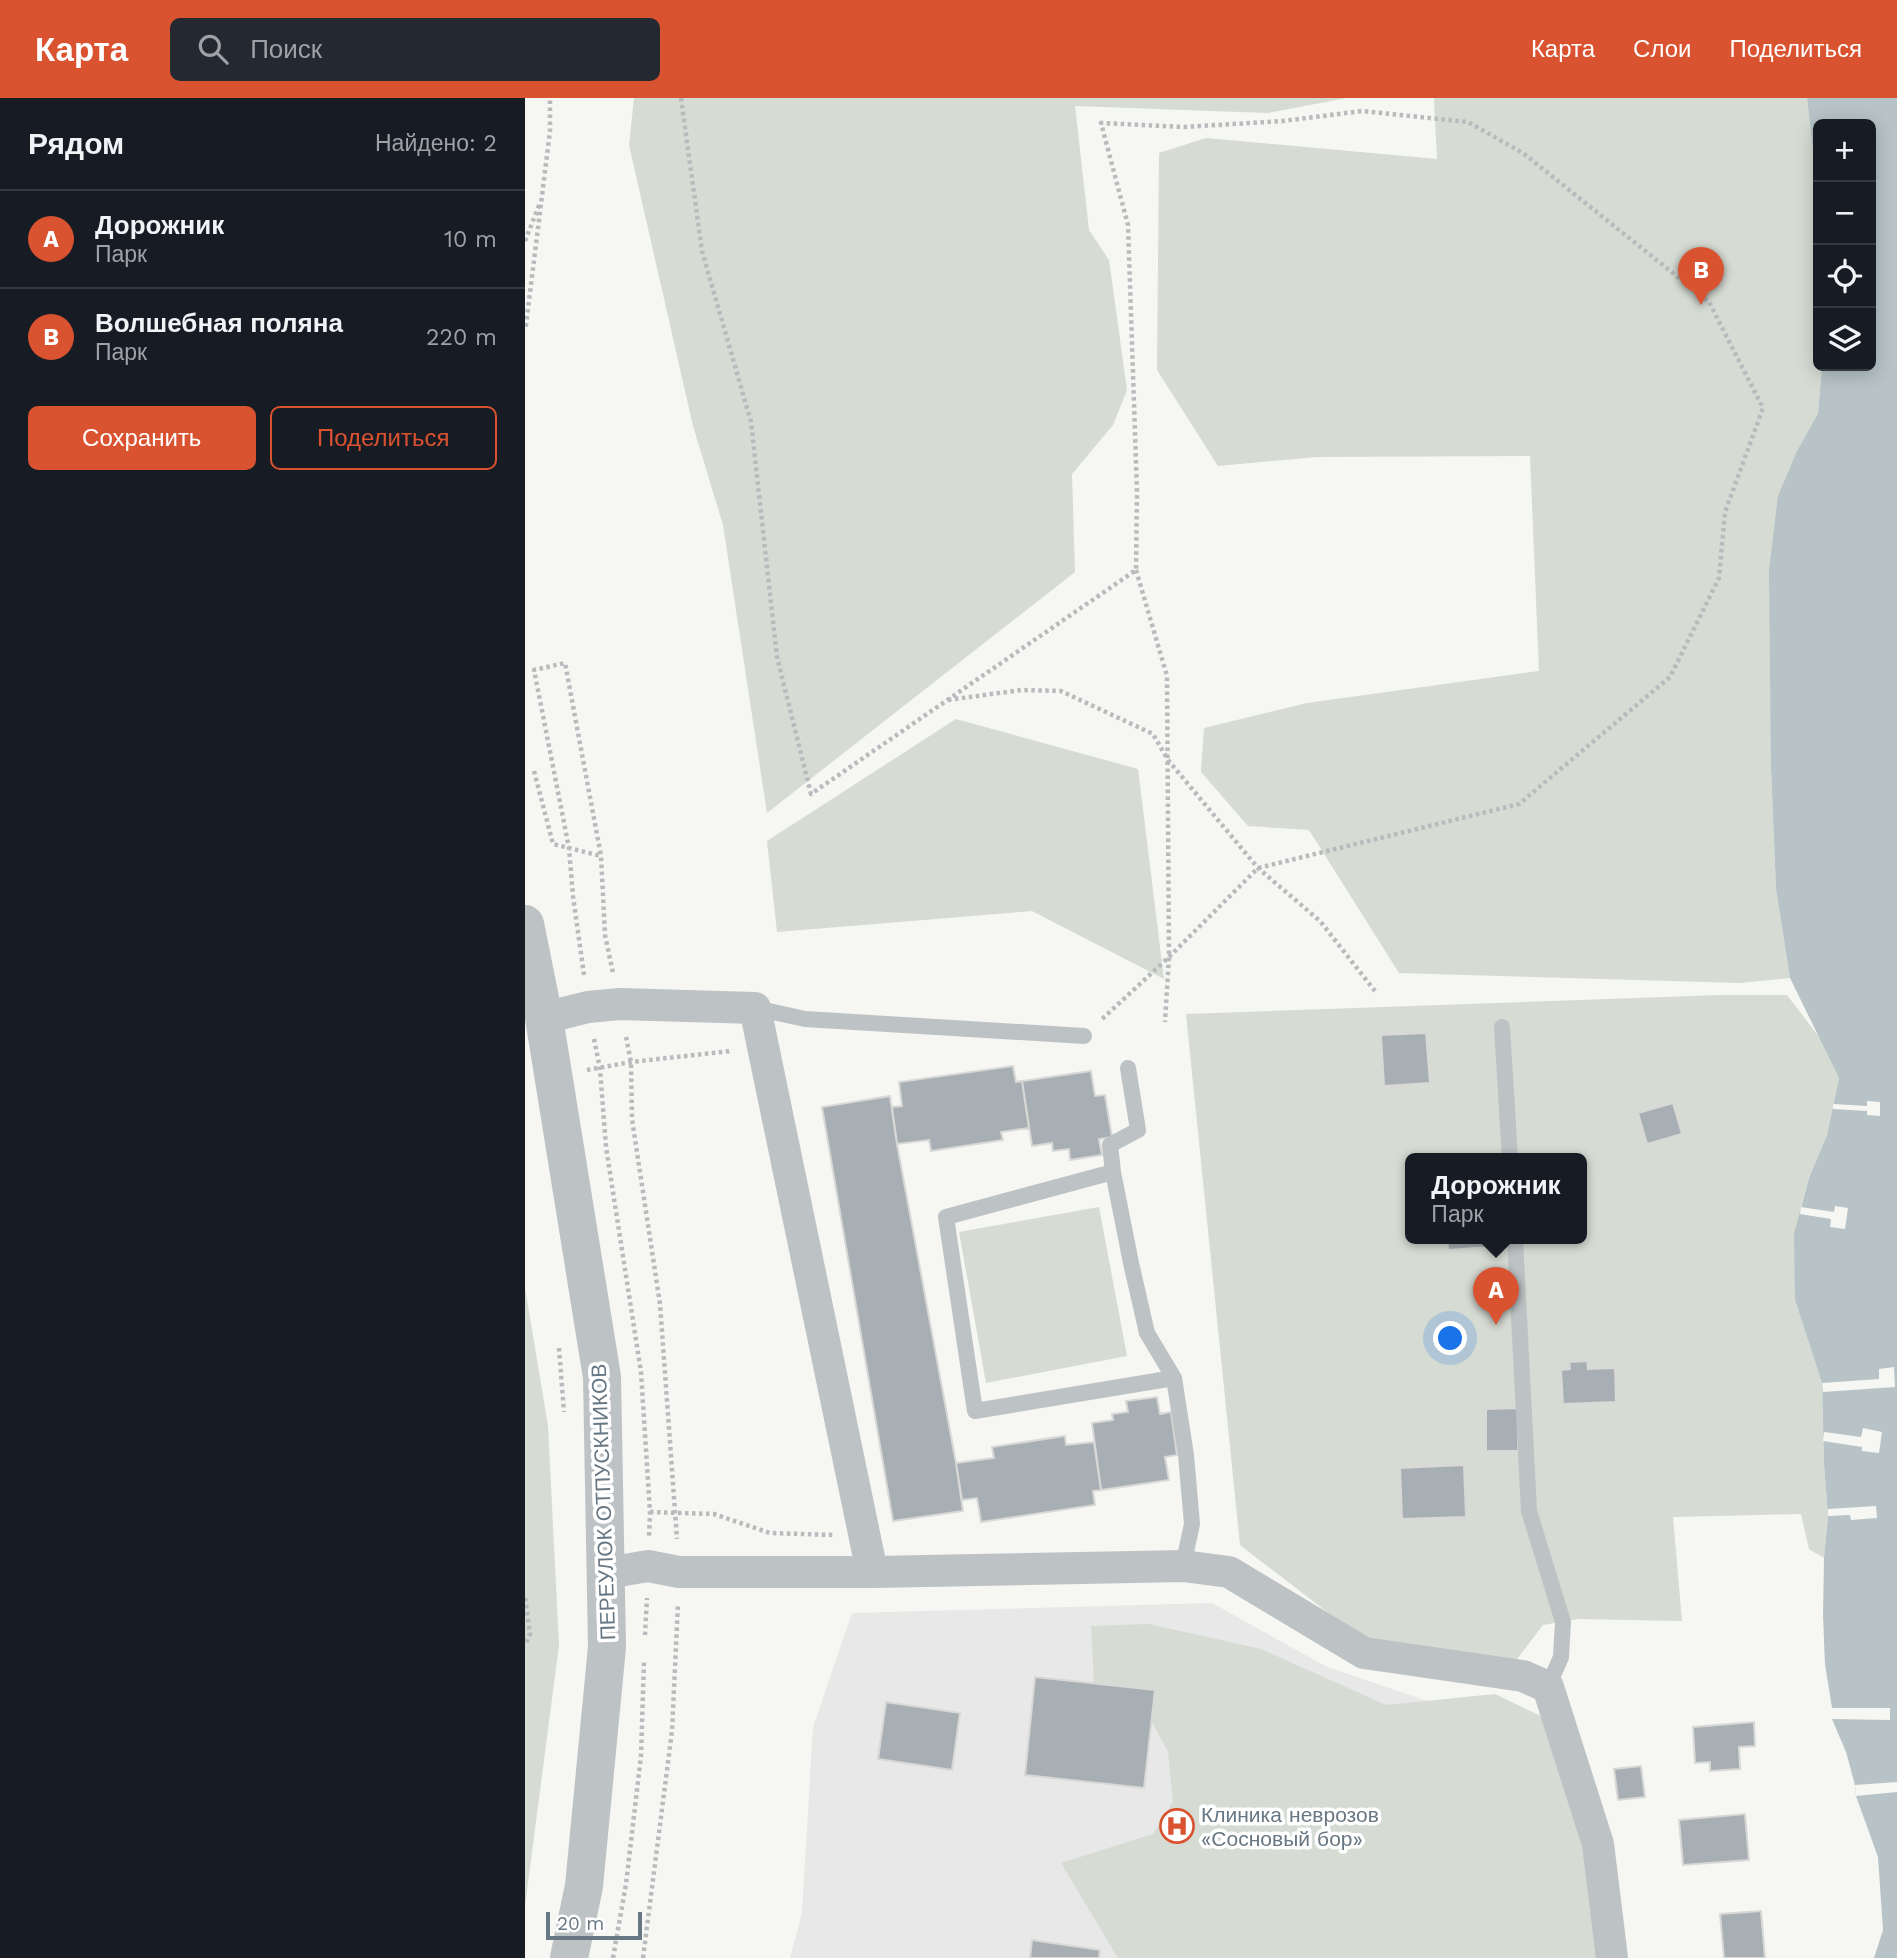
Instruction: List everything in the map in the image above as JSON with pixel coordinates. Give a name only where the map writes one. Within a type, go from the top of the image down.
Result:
[{"type":"street","name":"ПЕРЕУЛОК ОТПУСКНИКОВ","points":[[525,924],[544,1018],[602,1377],[607,1647],[584,1886],[569,1958]]},
{"type":"street","points":[[544,1018],[588,1006],[620,1004],[755,1008],[872,1572]]},
{"type":"street","points":[[607,1573],[648,1566],[679,1572],[872,1572],[1183,1566],[1229,1572],[1364,1653],[1523,1676],[1548,1687],[1598,1844],[1612,1958]]},
{"type":"lane","points":[[755,1008],[804,1019],[1084,1036]]},
{"type":"lane","points":[[1502,1027],[1510,1153]]},
{"type":"lane","points":[[1128,1068],[1137,1130],[1110,1145],[1113,1172],[1147,1333],[1174,1378],[1186,1455],[1192,1524],[1183,1566]]},
{"type":"lane","points":[[1113,1172],[946,1217],[975,1411],[1174,1378]]},
{"type":"lane","points":[[1515,1244],[1529,1511],[1563,1622],[1561,1657],[1548,1687]]},
{"type":"path","points":[[526,325],[550,131],[551,98]]},
{"type":"path","points":[[681,98],[702,251],[751,422],[777,657],[811,794],[1136,570]]},
{"type":"path","points":[[1084,1036],[1169,957],[1258,868],[1519,804],[1670,677],[1719,578],[1725,512],[1763,408],[1709,302],[1523,153],[1468,122],[1362,110],[1283,121],[1184,127],[1101,124],[1128,225],[1137,492],[1136,570],[1167,677],[1169,957],[1165,1022]]},
{"type":"path","points":[[525,242],[542,197]]},
{"type":"path","points":[[565,663],[600,856],[605,935],[631,1062],[632,1119],[660,1304],[679,1572],[672,1731],[643,1958]]},
{"type":"path","points":[[947,700],[1021,690],[1061,691],[1153,734],[1168,760],[1258,868],[1320,921],[1375,991]]},
{"type":"path","points":[[534,771],[553,844],[600,856]]},
{"type":"path","points":[[553,1073],[763,1048]]},
{"type":"path","points":[[558,1346],[564,1413]]},
{"type":"path","points":[[650,1512],[714,1514],[770,1533],[865,1537]]},
{"type":"path","points":[[525,1598],[530,1634],[525,1645]]},
{"type":"shaded area","points":[[634,98],[1347,98],[1268,113],[1075,106],[1089,230],[1109,260],[1127,390],[1113,425],[1072,474],[1075,572],[767,813],[723,525],[693,426],[629,145]]},
{"type":"shaded area","points":[[1434,98],[1807,98],[1813,151],[1813,371],[1822,371],[1818,413],[1797,451],[1771,769],[1776,889],[1790,978],[1740,983],[1399,973],[1309,830],[1248,826],[1201,772],[1204,728],[1307,703],[1539,671],[1530,456],[1317,457],[1218,466],[1157,370],[1159,153],[1206,138],[1437,159]]},
{"type":"shaded area","points":[[1807,98],[1897,98],[1897,1958],[1874,1958],[1883,1930],[1878,1857],[1856,1796],[1846,1752],[1832,1719],[1825,1664],[1823,1616],[1828,1516],[1822,1383],[1795,1300],[1794,1234],[1809,1178],[1827,1135],[1839,1078],[1790,978],[1776,889],[1771,769],[1769,570],[1778,496],[1797,451],[1818,413],[1822,371],[1876,371],[1876,119],[1813,119],[1813,151]]},
{"type":"shaded area","points":[[956,719],[1138,769],[1164,979],[1032,911],[777,932],[767,841]]},
{"type":"shaded area","points":[[1720,995],[1787,995],[1820,1038],[1839,1078],[1827,1135],[1809,1178],[1801,1207],[1795,1300],[1822,1383],[1828,1516],[1824,1558],[1809,1549],[1801,1514],[1673,1517],[1682,1621],[1578,1619],[1543,1625],[1514,1663],[1366,1642],[1240,1545],[1186,1014]]},
{"type":"shaded area","points":[[1099,1207],[1127,1356],[986,1383],[959,1232]]},
{"type":"shaded area","points":[[525,1288],[548,1426],[559,1645],[525,1906]]},
{"type":"shaded area","name":"Клиника неврозов «Сосновый бор»","points":[[1212,1603],[1325,1666],[1538,1739],[1561,1958],[790,1958],[802,1913],[813,1727],[852,1613]]},
{"type":"shaded area","points":[[1149,1624],[1261,1649],[1386,1705],[1495,1694],[1545,1718],[1589,1844],[1604,1958],[1118,1958],[1061,1863],[1153,1834],[1173,1802],[1168,1752],[1151,1720],[1094,1683],[1091,1626]]},
{"type":"pier","points":[[1867,1101],[1880,1102],[1880,1116],[1867,1115],[1867,1111],[1833,1109],[1833,1104],[1867,1106]]},
{"type":"pier","points":[[1835,1206],[1848,1208],[1845,1229],[1830,1227],[1831,1219],[1800,1214],[1801,1207],[1834,1212]]},
{"type":"pier","points":[[1894,1367],[1895,1387],[1823,1392],[1822,1383],[1879,1379],[1879,1369]]},
{"type":"pier","points":[[1863,1428],[1882,1432],[1879,1453],[1862,1451],[1862,1447],[1823,1441],[1824,1432],[1861,1437]]},
{"type":"pier","points":[[1876,1506],[1877,1518],[1851,1520],[1850,1515],[1828,1516],[1828,1509]]},
{"type":"pier","points":[[1832,1708],[1890,1708],[1890,1720],[1832,1719]]},
{"type":"pier","points":[[1897,1782],[1897,1792],[1856,1796],[1855,1785]]},
{"type":"building","points":[[1426,1033],[1430,1083],[1384,1086],[1381,1035]]},
{"type":"building","points":[[1013,1066],[1016,1082],[1022,1081],[1029,1128],[1001,1132],[1003,1140],[931,1151],[929,1140],[897,1144],[892,1107],[902,1106],[899,1082]]},
{"type":"building","points":[[1091,1071],[1095,1096],[1105,1095],[1112,1137],[1099,1139],[1102,1155],[1070,1160],[1069,1149],[1053,1151],[1052,1143],[1032,1146],[1022,1081]]},
{"type":"building","points":[[890,1096],[963,1511],[893,1521],[822,1107]]},
{"type":"building","points":[[1673,1103],[1682,1134],[1647,1144],[1638,1113]]},
{"type":"building","points":[[1447,1244],[1505,1244],[1505,1246],[1448,1250]]},
{"type":"building","points":[[1587,1361],[1588,1369],[1615,1368],[1616,1402],[1563,1404],[1561,1370],[1570,1369],[1569,1362]]},
{"type":"building","points":[[1157,1397],[1160,1414],[1171,1412],[1177,1455],[1165,1457],[1169,1480],[1101,1490],[1092,1423],[1113,1420],[1112,1414],[1128,1412],[1126,1401]]},
{"type":"building","points":[[1518,1408],[1518,1451],[1486,1451],[1486,1409]]},
{"type":"building","points":[[1065,1436],[1066,1445],[1094,1442],[1101,1490],[1093,1491],[1095,1505],[981,1522],[977,1498],[962,1500],[956,1463],[994,1458],[992,1447]]},
{"type":"building","points":[[1464,1465],[1466,1517],[1402,1519],[1400,1468]]},
{"type":"building","points":[[1035,1677],[1155,1690],[1144,1788],[1025,1775]]},
{"type":"building","points":[[886,1702],[960,1713],[952,1770],[878,1759]]},
{"type":"building","points":[[1754,1722],[1755,1746],[1739,1747],[1740,1769],[1710,1771],[1710,1762],[1695,1763],[1693,1727]]},
{"type":"building","points":[[1641,1766],[1645,1797],[1618,1800],[1614,1769]]},
{"type":"building","points":[[1745,1814],[1749,1860],[1683,1865],[1679,1820]]},
{"type":"building","points":[[1761,1911],[1765,1958],[1724,1958],[1720,1914]]},
{"type":"building","points":[[1032,1940],[1100,1950],[1099,1958],[1030,1958]]},
{"type":"place","name":"Волшебная поляна","points":[[1701,305]]},
{"type":"place","name":"Дорожник","points":[[1496,1325]]},
{"type":"place","name":"Клиника неврозов «Сосновый бор»","points":[[1177,1826]]}]
